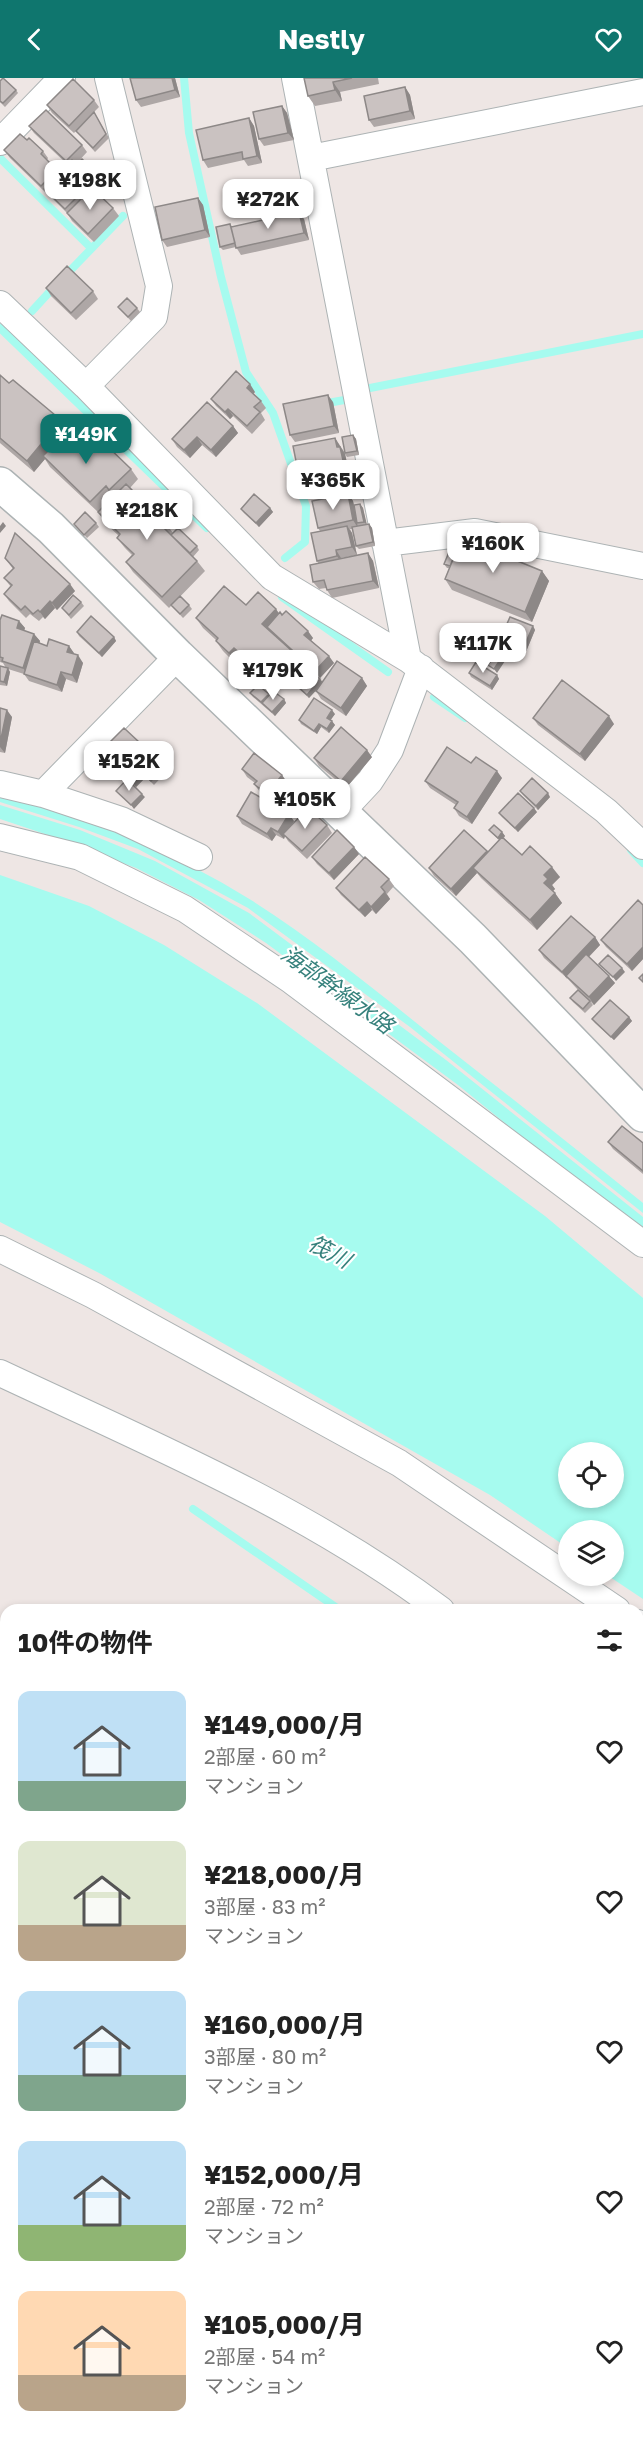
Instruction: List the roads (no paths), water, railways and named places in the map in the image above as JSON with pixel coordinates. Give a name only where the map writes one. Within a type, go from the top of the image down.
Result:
[{"type":"street","points":[[86,386],[154,317],[159,285],[108,78]]},
{"type":"street","points":[[295,78],[385,543],[414,664],[390,750],[370,781],[341,812]]},
{"type":"street","points":[[0,142],[58,79]]},
{"type":"street","points":[[311,158],[643,92]]},
{"type":"street","points":[[0,304],[86,386],[272,577],[414,664],[606,811],[643,846]]},
{"type":"street","points":[[0,484],[51,528],[178,656],[473,939],[643,1114]]},
{"type":"street","points":[[385,543],[475,532],[643,566]]},
{"type":"street","points":[[43,794],[178,656]]},
{"type":"street","points":[[0,784],[43,794],[121,820],[199,857]]},
{"type":"street","points":[[0,837],[80,857],[185,909],[292,981],[643,1244]]},
{"type":"street","points":[[0,1249],[93,1295],[399,1463],[608,1604]]},
{"type":"street","points":[[0,1373],[244,1488],[319,1529],[432,1604]]},
{"type":"water","points":[[0,796],[66,814],[130,838],[192,866],[251,900],[347,968],[593,1163],[643,1203],[643,1213],[410,1027],[248,908],[138,849],[79,827],[0,802]]},
{"type":"water","name":"海部幹線水路","points":[[0,805],[80,830],[155,861],[249,913],[446,1060],[643,1217],[643,1235],[458,1085],[266,943],[199,900],[136,868],[0,819]]},
{"type":"water","name":"筏川","points":[[0,875],[89,906],[164,945],[257,1003],[545,1216],[643,1298],[643,1599],[624,1586],[624,1520],[558,1520],[558,1541],[490,1495],[101,1274],[0,1222]]},
{"type":"waterway","points":[[184,78],[189,133],[221,277],[246,372],[273,413],[306,506],[305,542],[285,558]]},
{"type":"waterway","points":[[1,159],[91,248]]},
{"type":"waterway","points":[[64,277],[123,216]]},
{"type":"waterway","points":[[32,311],[55,286]]},
{"type":"waterway","points":[[0,328],[207,528]]},
{"type":"waterway","points":[[370,388],[643,334]]},
{"type":"waterway","points":[[322,404],[350,399]]},
{"type":"waterway","points":[[282,597],[388,672]]},
{"type":"waterway","points":[[434,697],[465,718]]},
{"type":"waterway","points":[[631,850],[643,863]]},
{"type":"waterway","points":[[193,1509],[331,1604]]}]
